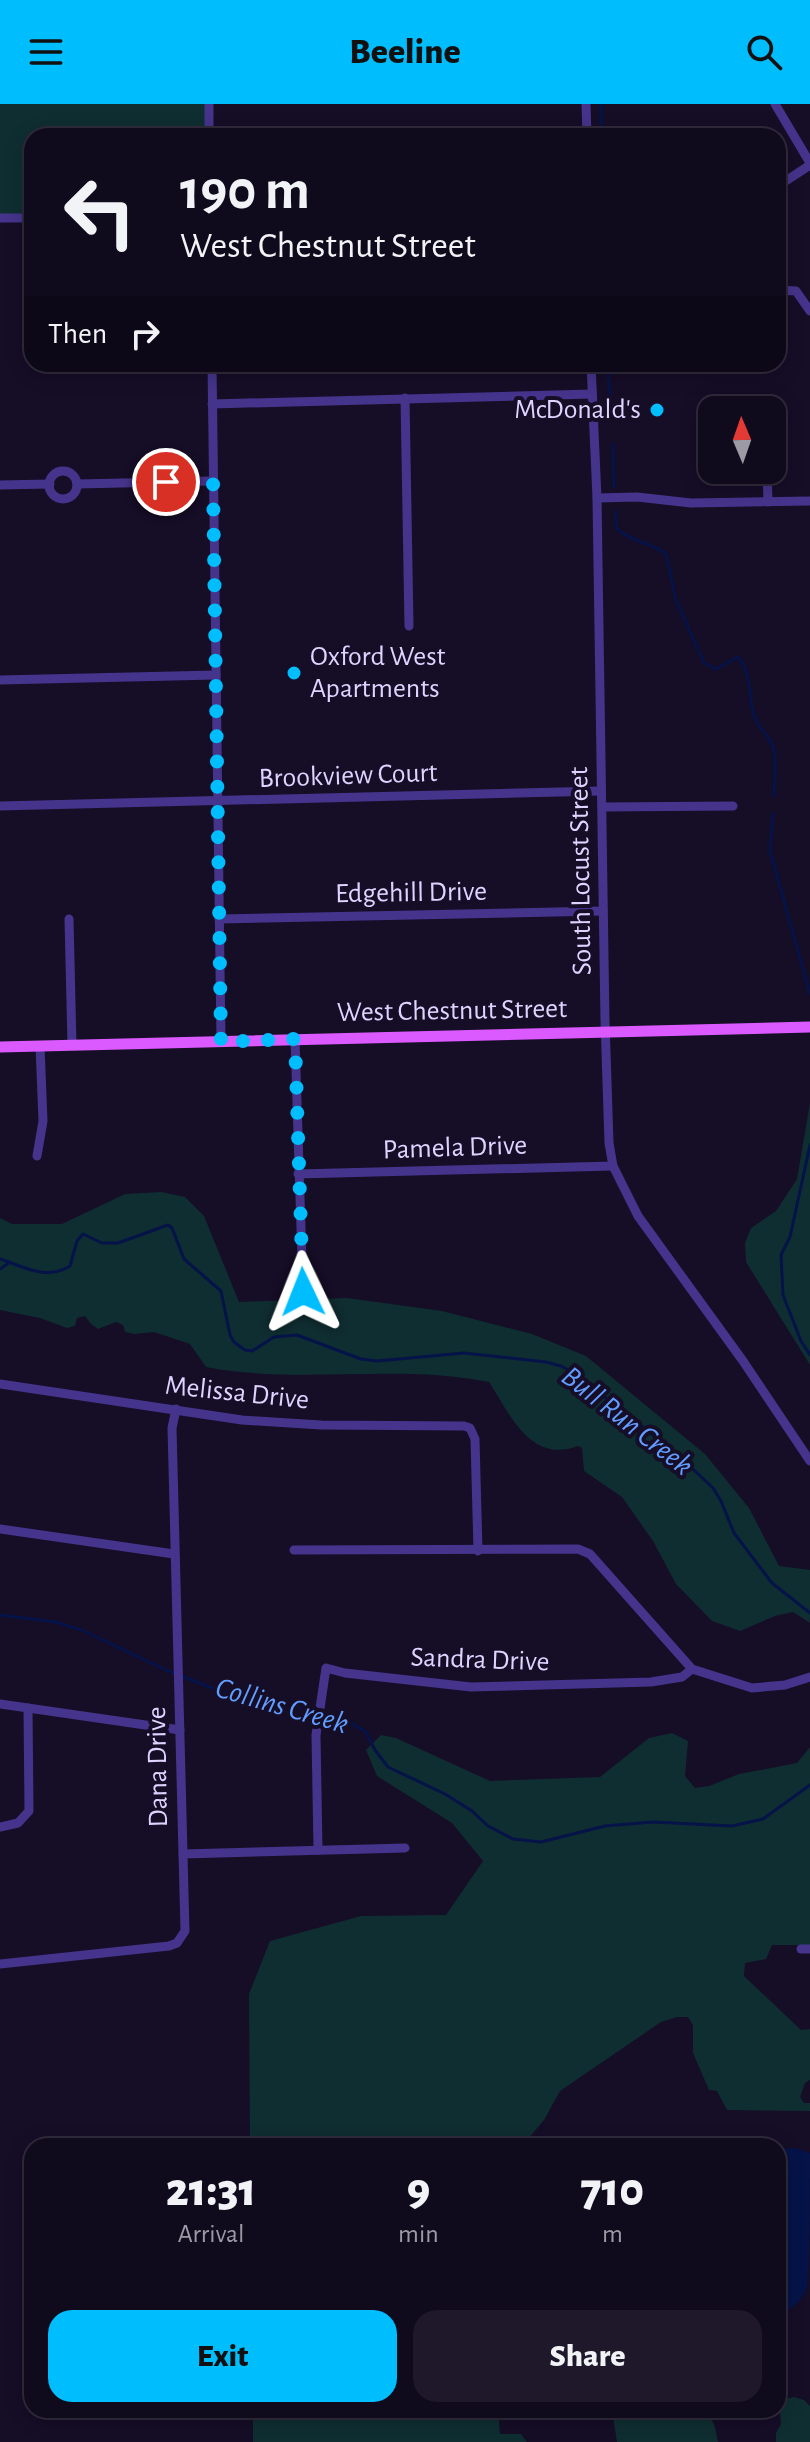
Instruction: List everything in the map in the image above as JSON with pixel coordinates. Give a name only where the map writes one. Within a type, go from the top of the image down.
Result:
[{"type":"main road","name":"West Chestnut Street","points":[[0,1047],[810,1027]]},
{"type":"street","points":[[209,104],[209,128]]},
{"type":"street","points":[[586,104],[587,128]]},
{"type":"street","points":[[775,104],[810,164],[786,180]]},
{"type":"street","points":[[0,218],[24,218]]},
{"type":"street","points":[[786,290],[796,291],[810,311]]},
{"type":"street","points":[[212,372],[221,1042]]},
{"type":"street","name":"South Locust Street","points":[[591,372],[597,498],[606,1032],[613,1166],[638,1216],[810,1461]]},
{"type":"street","points":[[212,404],[592,394]]},
{"type":"street","points":[[405,398],[409,626]]},
{"type":"street","points":[[61,472],[70,473],[77,484],[74,494],[66,499],[53,495],[50,484],[53,476],[61,472]]},
{"type":"street","points":[[77,484],[213,481]]},
{"type":"street","points":[[0,485],[50,484]]},
{"type":"street","points":[[767,484],[768,502]]},
{"type":"street","points":[[597,498],[637,497],[691,503],[810,501]]},
{"type":"street","points":[[0,680],[216,675]]},
{"type":"street","name":"Brookview Court","points":[[0,806],[601,791]]},
{"type":"street","points":[[602,807],[733,806]]},
{"type":"street","name":"Edgehill Drive","points":[[219,919],[603,911]]},
{"type":"street","points":[[69,919],[72,1045]]},
{"type":"street","points":[[295,1039],[303,1292]]},
{"type":"street","points":[[37,1156],[43,1121],[40,1046]]},
{"type":"street","name":"Pamela Drive","points":[[298,1174],[613,1166]]},
{"type":"street","name":"Melissa Drive","points":[[0,1384],[253,1421],[458,1425],[470,1428],[475,1439],[478,1551]]},
{"type":"street","name":"Dana Drive","points":[[0,1964],[169,1946],[177,1943],[185,1931],[174,1554],[172,1428],[176,1409]]},
{"type":"street","points":[[0,1529],[174,1554]]},
{"type":"street","points":[[294,1550],[585,1551],[692,1669],[752,1688],[785,1685],[810,1677]]},
{"type":"street","name":"Sandra Drive","points":[[318,1850],[318,1712],[324,1670],[329,1667],[345,1673],[471,1687],[651,1682],[682,1677],[692,1669]]},
{"type":"street","points":[[0,1704],[180,1730]]},
{"type":"street","points":[[0,1827],[18,1823],[29,1811],[28,1708]]},
{"type":"street","points":[[183,1854],[405,1848]]},
{"type":"green space","points":[[0,104],[209,104],[209,128],[24,128],[24,218],[0,218]]},
{"type":"green space","points":[[810,1103],[810,1365],[746,1262],[745,1243],[751,1228],[776,1211],[797,1179]]},
{"type":"green space","points":[[161,1192],[185,1197],[204,1216],[239,1302],[347,1298],[442,1311],[532,1334],[586,1356],[705,1454],[749,1508],[779,1566],[810,1570],[810,1623],[793,1612],[740,1631],[712,1621],[676,1584],[653,1541],[622,1497],[584,1471],[582,1448],[561,1450],[534,1442],[514,1421],[489,1382],[419,1374],[276,1374],[206,1367],[190,1344],[154,1332],[125,1332],[123,1325],[116,1322],[98,1329],[85,1316],[77,1318],[75,1326],[67,1328],[40,1318],[0,1310],[0,1218],[12,1224],[62,1224],[125,1194]]},
{"type":"green space","points":[[672,1733],[688,1741],[685,1776],[695,1788],[739,1774],[797,1763],[810,1747],[810,1945],[772,1945],[766,1959],[745,1963],[744,1976],[801,2030],[810,2029],[810,2080],[805,2083],[800,2097],[804,2103],[810,2103],[810,2111],[727,2110],[717,2091],[709,2090],[693,2053],[693,2025],[688,2017],[677,2017],[661,2022],[560,2091],[544,2120],[529,2138],[250,2138],[249,1994],[270,1941],[361,1916],[446,1915],[483,1861],[452,1823],[377,1776],[366,1750],[381,1735],[396,1738],[490,1781],[600,1777],[649,1738]]},
{"type":"green space","points":[[786,2399],[804,2400],[810,2406],[810,2442],[776,2442],[780,2418],[786,2418]]},
{"type":"green space","points":[[253,2418],[499,2418],[500,2434],[521,2434],[527,2442],[253,2442]]},
{"type":"green space","points":[[613,2418],[709,2418],[718,2442],[617,2442]]},
{"type":"shaded area","points":[[786,2149],[810,2153],[807,2287],[797,2304],[787,2310],[786,2310]]},
{"type":"waterway","points":[[601,104],[601,128]]},
{"type":"waterway","points":[[608,372],[613,418]]},
{"type":"waterway","points":[[613,444],[614,487]]},
{"type":"waterway","points":[[615,512],[617,529],[666,554],[676,600],[704,663],[716,669],[738,657],[743,664],[754,716],[774,751],[774,796]]},
{"type":"waterway","points":[[773,814],[770,851],[810,994]]},
{"type":"waterway","points":[[810,1145],[790,1237],[781,1255],[783,1295],[801,1341],[810,1355]]},
{"type":"waterway","name":"Bull Run Creek","points":[[0,1259],[35,1271],[52,1272],[70,1266],[77,1241],[83,1234],[102,1243],[118,1243],[168,1225],[184,1259],[221,1291],[230,1335],[245,1350],[252,1351],[274,1337],[297,1335],[361,1359],[377,1361],[464,1353],[561,1366],[676,1453],[713,1488],[734,1533],[772,1583],[810,1613]]},
{"type":"waterway","name":"Bull Run Creek","points":[[0,1269],[10,1262]]},
{"type":"waterway","name":"Collins Creek","points":[[0,1615],[55,1622],[82,1630],[166,1670],[222,1692],[256,1696],[326,1713],[349,1722],[366,1732],[388,1767],[445,1794],[472,1811],[488,1826],[513,1839],[541,1842],[605,1826],[653,1822],[732,1826],[763,1819],[810,1785]]},
{"type":"place","name":"McDonald's","points":[[657,410]]},
{"type":"place","name":"Oxford West Apartments","points":[[294,673]]},
{"type":"route","points":[[166,482],[213,481],[221,1042],[295,1039],[303,1292]]}]
